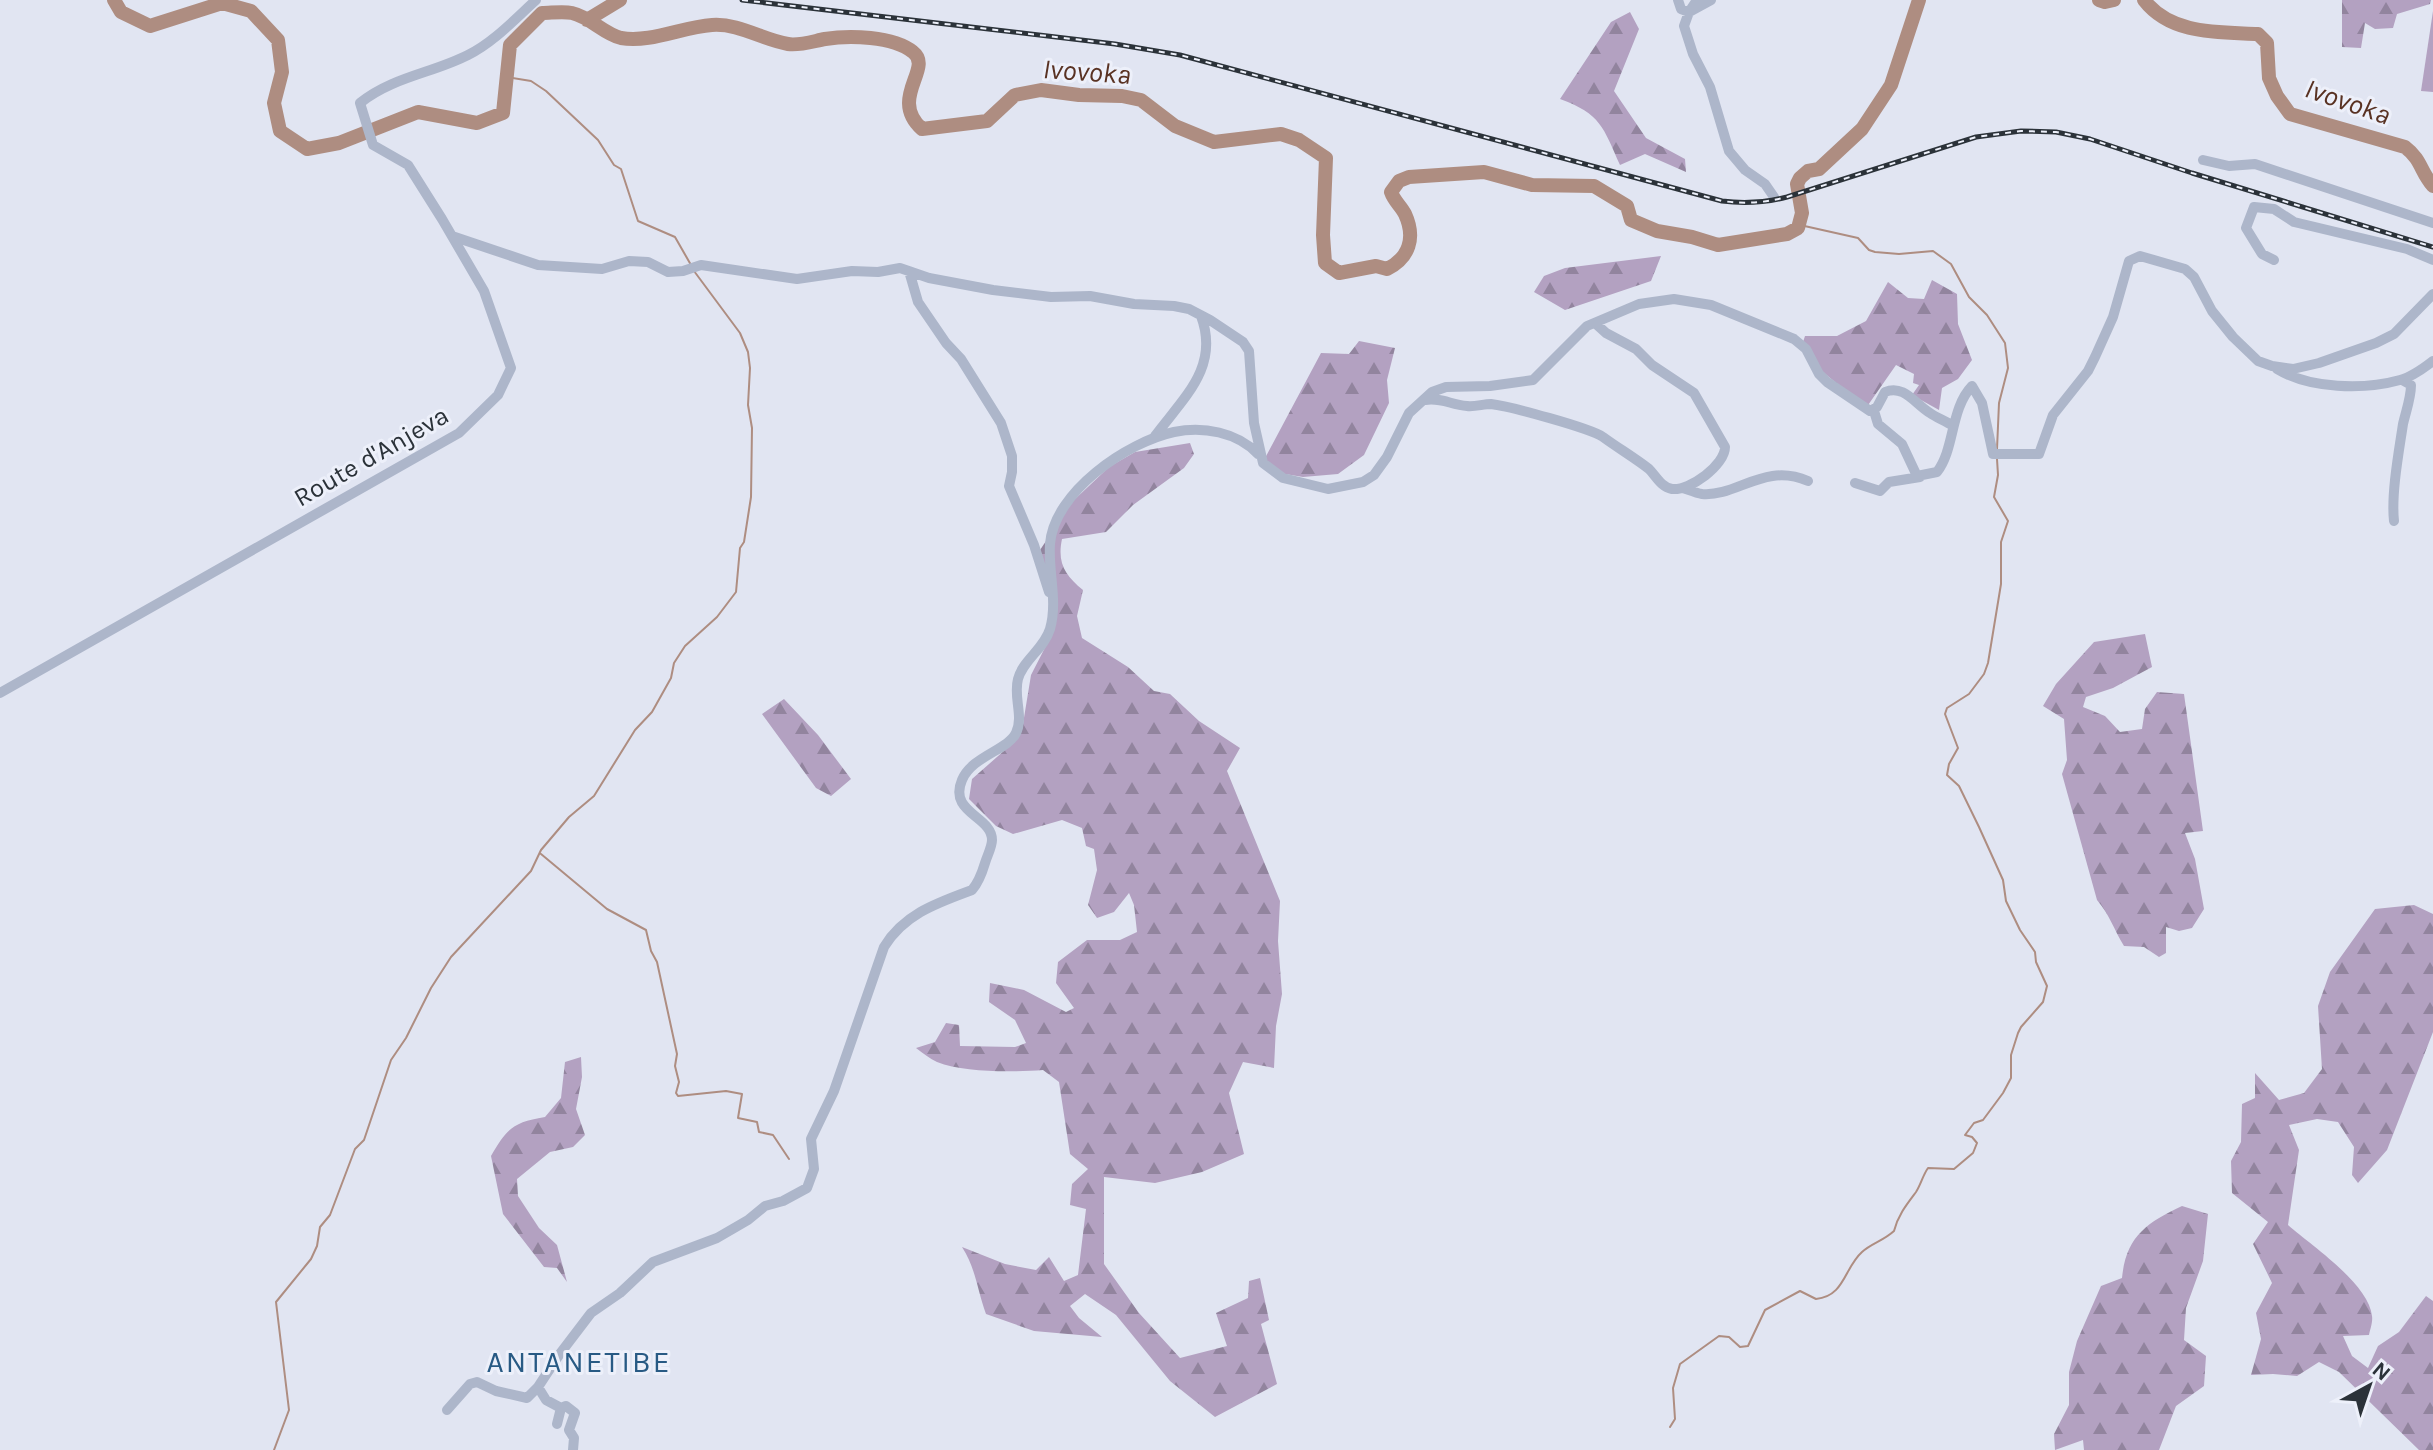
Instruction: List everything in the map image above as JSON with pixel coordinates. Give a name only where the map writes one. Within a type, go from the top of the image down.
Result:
[{"type":"street","name":"Route d'Anjeva","points":[[0,693],[459,433],[498,395],[511,368],[484,291],[408,165],[373,145],[360,103],[385,87],[470,54],[493,39],[536,0]]},
{"type":"street","points":[[1678,0],[1681,9],[1689,12],[1711,0]]},
{"type":"street","points":[[1697,0],[1684,26],[1710,87],[1729,151],[1745,170],[1765,184],[1774,197]]},
{"type":"street","points":[[2203,160],[2229,166],[2255,164],[2433,223]]},
{"type":"street","points":[[2274,260],[2262,254],[2246,228],[2254,207],[2274,209],[2294,222],[2407,249],[2433,260]]},
{"type":"street","points":[[452,236],[538,265],[602,269],[629,261],[648,262],[668,272],[701,265],[797,279],[900,268],[980,288],[1051,297],[1090,296],[1189,309],[1230,332],[1249,351],[1259,455]]},
{"type":"street","points":[[1855,483],[1880,491],[1889,482],[1937,472],[1943,465],[1953,426],[1969,388],[1975,387],[1998,453],[2039,454],[2053,415],[2088,371],[2095,357],[2113,317],[2129,261],[2140,256],[2185,269],[2194,277],[2212,311],[2233,337],[2258,361],[2292,378],[2322,383],[2372,384],[2402,380],[2433,361]]},
{"type":"street","points":[[909,271],[918,302],[961,359],[1001,423],[1012,456],[1009,486],[1034,545],[1053,606]]},
{"type":"street","points":[[2272,366],[2293,369],[2376,343],[2394,334],[2433,294]]},
{"type":"street","points":[[447,1410],[470,1384],[477,1382],[496,1391],[527,1398],[591,1313],[620,1293],[653,1262],[717,1238],[765,1206],[791,1198],[807,1188],[814,1169],[811,1139],[834,1091],[884,947],[908,919],[972,890],[977,884],[993,843],[992,835],[962,804],[959,792],[962,779],[973,764],[1011,740],[1016,732],[1020,718],[1018,677],[1045,642],[1051,627],[1050,540],[1063,508],[1104,465],[1154,438],[1182,430],[1213,431],[1247,442],[1263,463],[1283,478],[1328,489],[1363,482],[1374,475],[1387,457],[1409,413],[1432,392],[1446,387],[1490,386],[1533,380],[1581,331],[1639,304],[1674,299],[1711,305],[1794,339],[1806,349],[1819,374],[1827,382],[1862,408],[1874,411]]},
{"type":"street","points":[[1154,438],[1206,364],[1208,333],[1201,316]]},
{"type":"street","points":[[1595,323],[1606,333],[1636,349],[1652,365],[1694,393],[1712,421],[1725,447],[1725,456],[1713,469],[1683,488]]},
{"type":"street","points":[[2394,521],[2394,493],[2411,391],[2411,385],[2402,380]]},
{"type":"street","points":[[1922,477],[1913,471],[1897,438],[1878,424],[1874,411],[1885,392],[1898,390],[1953,426]]},
{"type":"street","points":[[1419,401],[1434,398],[1472,407],[1487,404],[1505,406],[1595,432],[1648,469],[1662,485],[1670,489],[1683,488],[1703,494],[1777,475],[1808,481]]},
{"type":"street","points":[[538,1387],[546,1400],[561,1408],[566,1406],[575,1413],[569,1430],[574,1438],[573,1450]]},
{"type":"street","points":[[557,1424],[561,1408]]},
{"type":"green space","points":[[2342,0],[2431,0],[2430,4],[2397,14],[2393,28],[2375,29],[2365,23],[2361,48],[2342,47]]},
{"type":"green space","points":[[2433,11],[2433,92],[2421,91]]},
{"type":"green space","points":[[1630,12],[1639,29],[1614,91],[1646,138],[1685,159],[1686,172],[1645,154],[1620,165],[1593,116],[1560,99],[1611,22]]},
{"type":"green space","points":[[1661,256],[1651,281],[1565,310],[1534,292],[1544,276],[1565,268]]},
{"type":"green space","points":[[1932,280],[1957,294],[1958,324],[1972,360],[1958,379],[1942,388],[1939,410],[1912,395],[1919,385],[1913,383],[1914,374],[1896,365],[1866,408],[1817,367],[1803,342],[1805,336],[1837,336],[1866,321],[1888,282],[1908,298],[1924,299]]},
{"type":"green space","points":[[1359,341],[1395,348],[1387,380],[1389,403],[1364,455],[1338,474],[1303,477],[1285,474],[1264,460],[1321,353],[1349,354]]},
{"type":"green space","points":[[1190,443],[1194,454],[1184,468],[1133,505],[1106,532],[1062,539],[1061,555],[1067,574],[1083,590],[1077,616],[1082,638],[1128,667],[1154,691],[1170,694],[1199,721],[1240,748],[1227,771],[1280,901],[1278,941],[1282,994],[1276,1026],[1274,1068],[1243,1062],[1229,1093],[1244,1154],[1202,1172],[1155,1183],[1104,1177],[1104,1264],[1139,1313],[1180,1358],[1227,1346],[1216,1313],[1248,1298],[1249,1281],[1260,1278],[1269,1320],[1261,1324],[1277,1384],[1215,1417],[1170,1381],[1116,1315],[1085,1294],[1070,1306],[1102,1337],[1034,1331],[986,1314],[962,1247],[1005,1264],[1036,1270],[1049,1257],[1064,1281],[1078,1275],[1086,1209],[1070,1205],[1072,1184],[1088,1169],[1070,1154],[1059,1082],[1043,1070],[975,1070],[948,1066],[916,1048],[935,1042],[946,1023],[959,1025],[960,1046],[1015,1047],[1026,1043],[1015,1020],[989,1002],[990,983],[1024,990],[1066,1012],[1074,1008],[1056,983],[1058,962],[1087,940],[1120,940],[1137,932],[1134,905],[1129,893],[1114,912],[1097,918],[1088,905],[1097,870],[1094,849],[1086,846],[1082,828],[1062,820],[1013,834],[996,826],[969,799],[972,779],[1014,742],[1022,730],[1031,675],[1052,634],[1055,598],[1040,550],[1072,502],[1109,467],[1135,452]]},
{"type":"green space","points":[[2145,634],[2152,667],[2113,688],[2086,697],[2083,707],[2105,716],[2120,732],[2142,729],[2145,709],[2157,692],[2184,694],[2203,831],[2185,833],[2195,859],[2204,909],[2192,928],[2179,931],[2166,927],[2166,953],[2159,957],[2144,947],[2124,946],[2097,900],[2062,774],[2067,760],[2064,719],[2043,706],[2056,684],[2094,642]]},
{"type":"green space","points":[[784,699],[818,735],[851,779],[831,796],[816,788],[762,714]]},
{"type":"green space","points":[[2414,905],[2433,914],[2433,1032],[2387,1150],[2358,1183],[2352,1175],[2354,1147],[2338,1122],[2317,1119],[2289,1125],[2299,1150],[2288,1225],[2338,1266],[2361,1291],[2372,1318],[2369,1335],[2343,1336],[2352,1356],[2368,1368],[2378,1346],[2399,1332],[2426,1296],[2433,1301],[2433,1450],[2419,1450],[2339,1372],[2319,1362],[2297,1376],[2251,1375],[2261,1339],[2256,1313],[2272,1283],[2253,1244],[2268,1222],[2232,1193],[2231,1161],[2241,1142],[2242,1104],[2255,1098],[2255,1073],[2279,1100],[2304,1093],[2322,1069],[2318,1006],[2330,972],[2375,909]]},
{"type":"green space","points":[[581,1057],[582,1077],[576,1109],[585,1135],[573,1147],[550,1152],[517,1179],[518,1196],[539,1228],[557,1245],[567,1282],[557,1268],[544,1267],[503,1214],[491,1156],[512,1128],[545,1117],[561,1098],[565,1062]]},
{"type":"green space","points":[[2182,1206],[2208,1214],[2203,1261],[2186,1308],[2184,1340],[2206,1356],[2204,1386],[2176,1406],[2159,1450],[2084,1450],[2083,1440],[2055,1450],[2054,1434],[2069,1405],[2069,1372],[2077,1341],[2101,1286],[2122,1278],[2128,1252],[2148,1225]]},
{"type":"waterway","name":"Ivovoka","points":[[114,0],[121,12],[150,26],[222,3],[251,11],[278,40],[282,72],[274,103],[280,131],[307,149],[339,143],[418,112],[477,123],[503,113],[510,45],[542,13],[572,13],[615,36],[632,39],[722,25],[792,44],[846,37],[883,40],[904,47],[918,59],[909,106],[922,129],[987,121],[1015,95],[1041,90],[1141,100],[1175,126],[1214,142],[1281,134],[1299,140],[1326,158],[1325,263],[1339,273],[1376,266],[1387,269],[1401,259],[1408,246],[1410,231],[1405,214],[1391,192],[1399,181],[1409,177],[1484,172],[1532,185],[1594,186],[1627,206],[1631,220],[1657,231],[1718,245],[1787,234],[1798,228],[1802,213],[1797,184],[1800,178],[1808,171],[1819,169],[1862,129],[1891,85],[1919,0]]},
{"type":"waterway","points":[[587,20],[620,0]]},
{"type":"waterway","name":"Ivovoka","points":[[2099,0],[2114,0]]},
{"type":"waterway","name":"Ivovoka","points":[[2144,0],[2155,11],[2181,26],[2211,32],[2258,34],[2267,43],[2269,78],[2290,114],[2405,147],[2415,156],[2433,186]]},
{"type":"waterway","points":[[507,77],[531,81],[546,91],[598,140],[614,165],[621,169],[638,221],[675,237],[691,265]]},
{"type":"waterway","points":[[1800,225],[1858,238],[1875,252],[1899,254],[1933,251],[1951,264],[1969,297],[1987,315],[2005,343],[2008,368],[1999,403],[1997,449]]},
{"type":"waterway","points":[[274,1450],[289,1410],[276,1302],[311,1259],[320,1227],[330,1215],[355,1149],[364,1140],[391,1060],[451,957],[531,871],[541,850],[569,817],[594,796],[635,730],[652,712],[685,646],[717,617],[736,592],[740,548],[744,542],[751,497],[752,428],[748,405],[748,352],[740,333],[694,271]]},
{"type":"waterway","points":[[1670,1427],[1675,1419],[1673,1388],[1680,1364],[1719,1336],[1729,1337],[1740,1347],[1748,1346],[1765,1310],[1800,1291],[1816,1299],[1833,1293],[1856,1258],[1894,1231],[1928,1168],[1954,1169],[1973,1153],[1977,1143],[1965,1135],[1974,1123],[1983,1120],[2003,1093],[2011,1078],[2011,1055],[2018,1033],[2043,1002],[2047,986],[2035,952],[2006,901],[2003,880],[1959,786],[1947,775],[1958,748],[1945,714],[1947,708],[1969,694],[1984,674],[2001,584],[2001,542],[2008,521],[1994,497],[1997,459]]},
{"type":"waterway","points":[[541,854],[607,909],[646,930],[657,962],[677,1054],[678,1096],[726,1091],[742,1094],[738,1118],[757,1122],[759,1132],[773,1135],[789,1159]]},
{"type":"railway","points":[[742,0],[1115,44],[1180,55],[1730,202],[1762,202],[1787,197],[1976,137],[2021,131],[2056,132],[2090,139],[2433,247]]},
{"type":"district","name":"ANTANETIBE","points":[[579,1362]]}]
